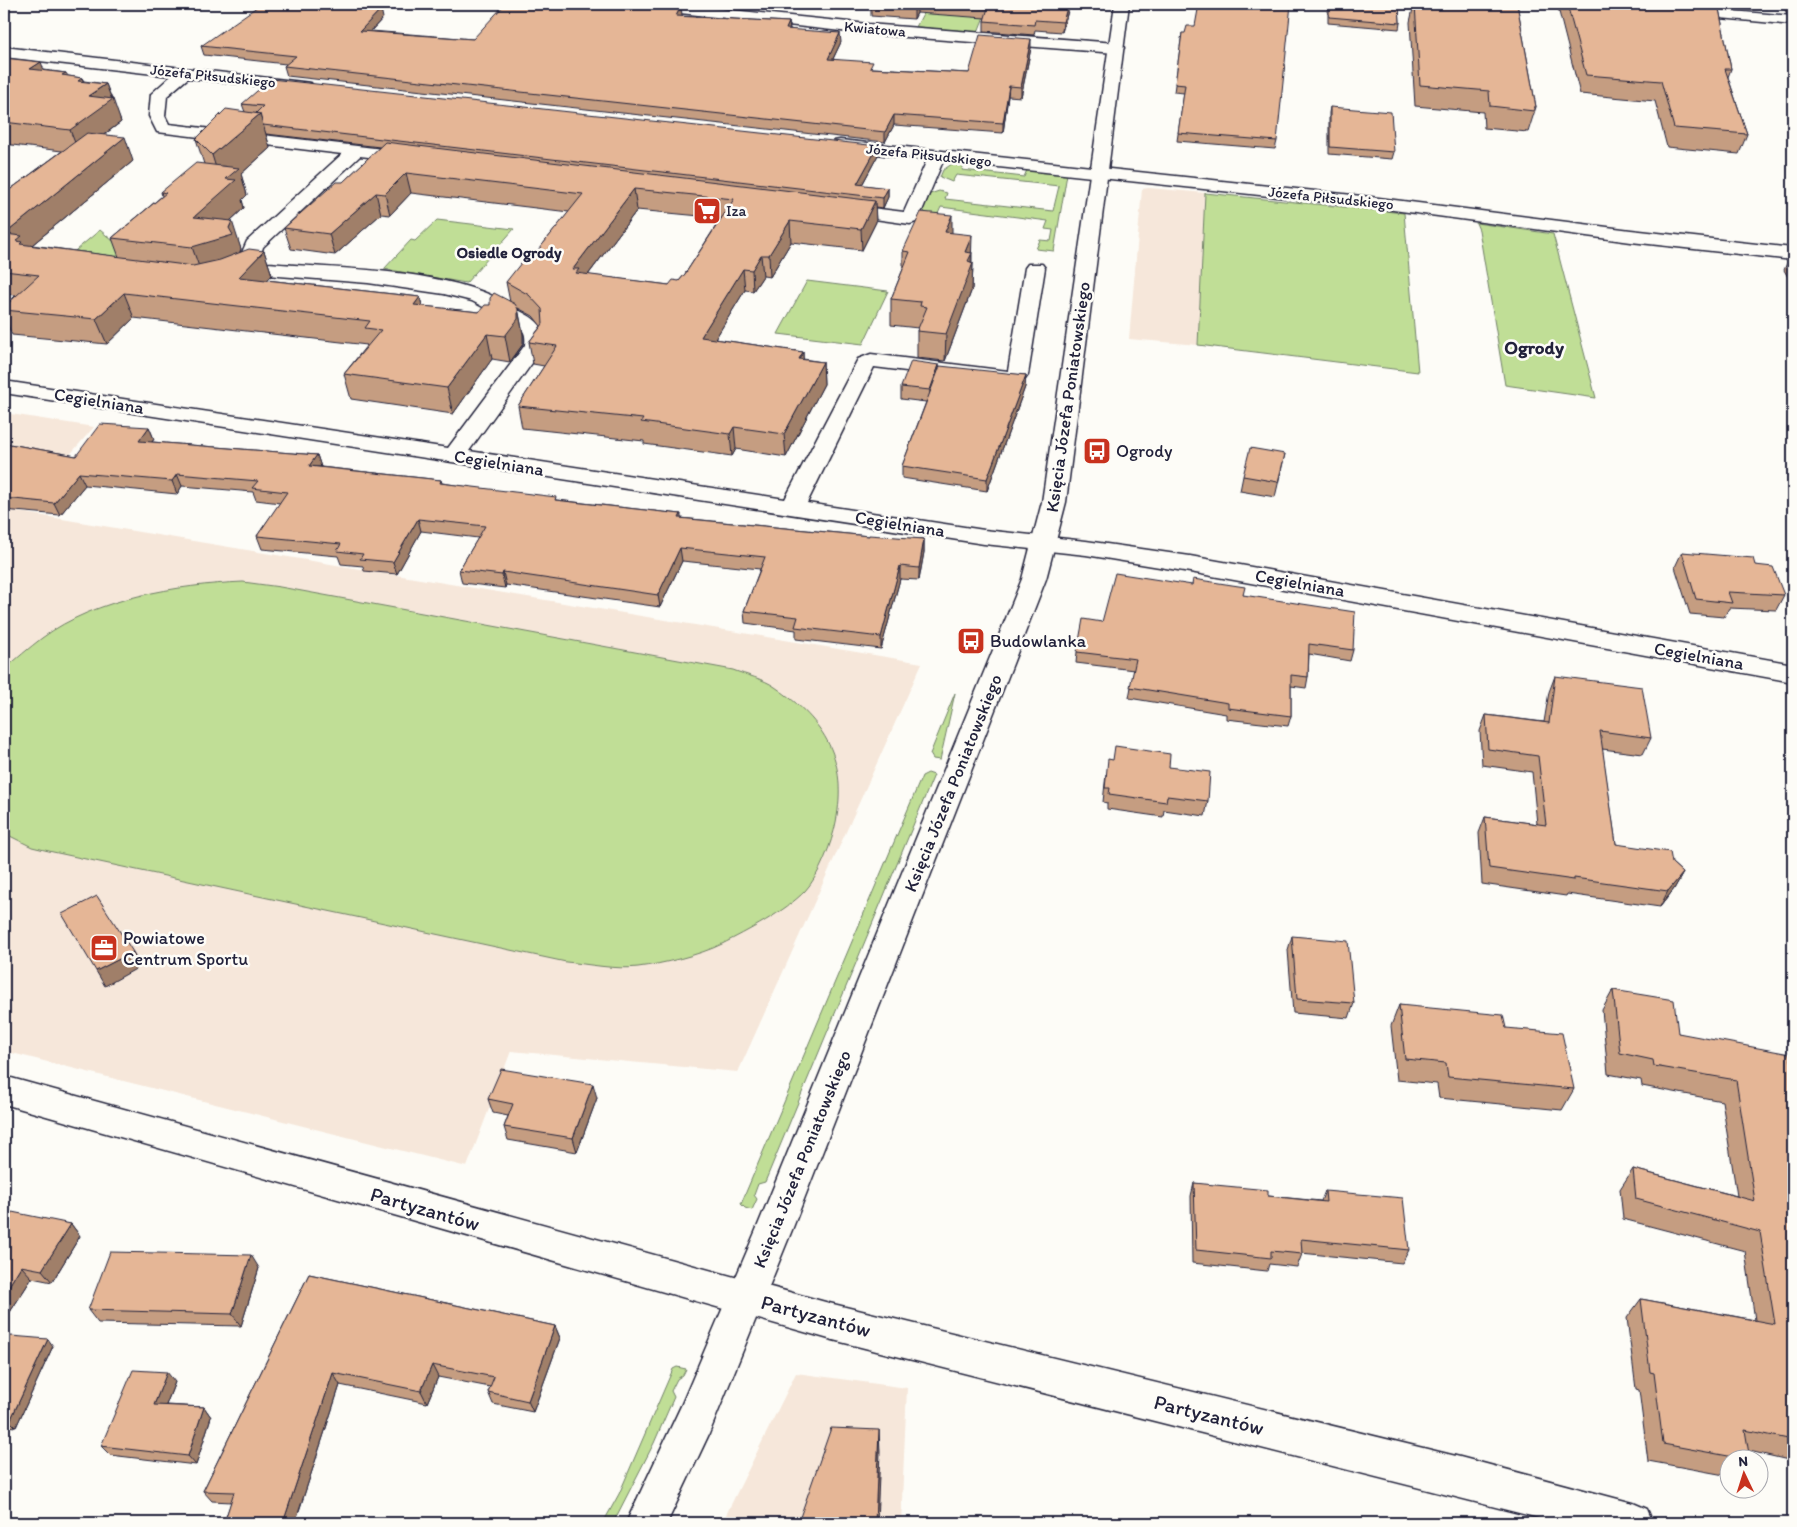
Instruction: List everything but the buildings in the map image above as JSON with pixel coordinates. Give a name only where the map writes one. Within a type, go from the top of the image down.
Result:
[{"type":"street","name":"Kwiatowa","points":[[635,4],[868,29],[1116,48]]},
{"type":"street","name":"Księcia Józefa Poniatowskiego","points":[[646,1523],[695,1420],[949,796],[1034,579],[1054,502],[1122,4]]},
{"type":"street","points":[[1669,10],[1793,21]]},
{"type":"street","name":"Józefa Piłsudskiego","points":[[4,52],[322,88]]},
{"type":"street","points":[[184,73],[159,94],[157,116],[163,128],[423,159]]},
{"type":"street","name":"Józefa Piłsudskiego","points":[[820,143],[1371,202],[1631,236],[1793,254]]},
{"type":"street","points":[[355,151],[254,245],[247,269],[266,268],[386,280],[471,294],[526,321],[534,328],[537,337],[534,345],[454,456]]},
{"type":"street","points":[[822,207],[910,218],[937,156]]},
{"type":"street","points":[[793,507],[865,363],[871,360],[1011,378],[1018,375],[1036,268]]},
{"type":"street","name":"Cegielniana","points":[[4,387],[793,507],[1190,564],[1793,673]]},
{"type":"street","name":"Partyzantów","points":[[4,1090],[829,1321],[1460,1477],[1633,1523]]},
{"type":"shaded area","points":[[1142,189],[1205,193],[1198,345],[1129,339]]},
{"type":"shaded area","points":[[4,413],[94,427],[20,512],[922,663],[738,1072],[511,1051],[467,1167],[4,1051]]},
{"type":"shaded area","points":[[796,1373],[907,1388],[901,1523],[722,1523]]},
{"type":"green space","points":[[928,4],[989,4],[978,32],[916,27]]},
{"type":"green space","points":[[952,164],[964,164],[962,170],[1024,177],[1027,170],[1067,174],[1054,251],[1036,249],[1040,240],[1051,241],[1053,230],[1045,229],[1048,221],[941,207],[937,216],[926,214],[923,209],[930,194],[939,191],[947,193],[945,199],[1053,211],[1059,186],[956,175],[952,182],[940,177],[943,170]]},
{"type":"green space","points":[[1205,193],[1404,213],[1418,372],[1198,345]]},
{"type":"green space","points":[[437,220],[514,229],[466,283],[384,269],[411,240],[415,241]]},
{"type":"green space","points":[[1476,223],[1553,234],[1596,398],[1505,385],[1479,230]]},
{"type":"green space","points":[[100,230],[126,252],[115,261],[70,255]]},
{"type":"green space","points":[[807,281],[888,291],[863,344],[778,334]]},
{"type":"green space","points":[[243,582],[280,587],[733,670],[766,682],[793,700],[808,714],[820,729],[829,745],[835,762],[839,780],[836,822],[820,868],[810,885],[797,899],[754,927],[722,944],[703,952],[669,961],[638,967],[620,968],[566,962],[53,852],[32,847],[4,833],[4,670],[42,638],[63,624],[112,603],[165,590]]},
{"type":"green space","points":[[955,693],[940,760],[933,759],[930,754]]},
{"type":"green space","points":[[928,773],[934,775],[765,1182],[758,1184],[754,1195],[757,1199],[752,1210],[745,1208],[741,1204],[922,776]]},
{"type":"green space","points":[[677,1367],[686,1369],[683,1375],[677,1379],[671,1391],[674,1397],[654,1443],[613,1523],[603,1523],[619,1494],[673,1369]]},
{"type":"place","name":"Iza","points":[[707,211]]},
{"type":"place","name":"Ogrody","points":[[1097,451]]},
{"type":"place","name":"Budowlanka","points":[[971,641]]},
{"type":"place","name":"Powiatowe Centrum Sportu","points":[[104,948]]},
{"type":"district","name":"Osiedle Ogrody","points":[[509,252]]},
{"type":"district","name":"Ogrody","points":[[1534,347]]}]
